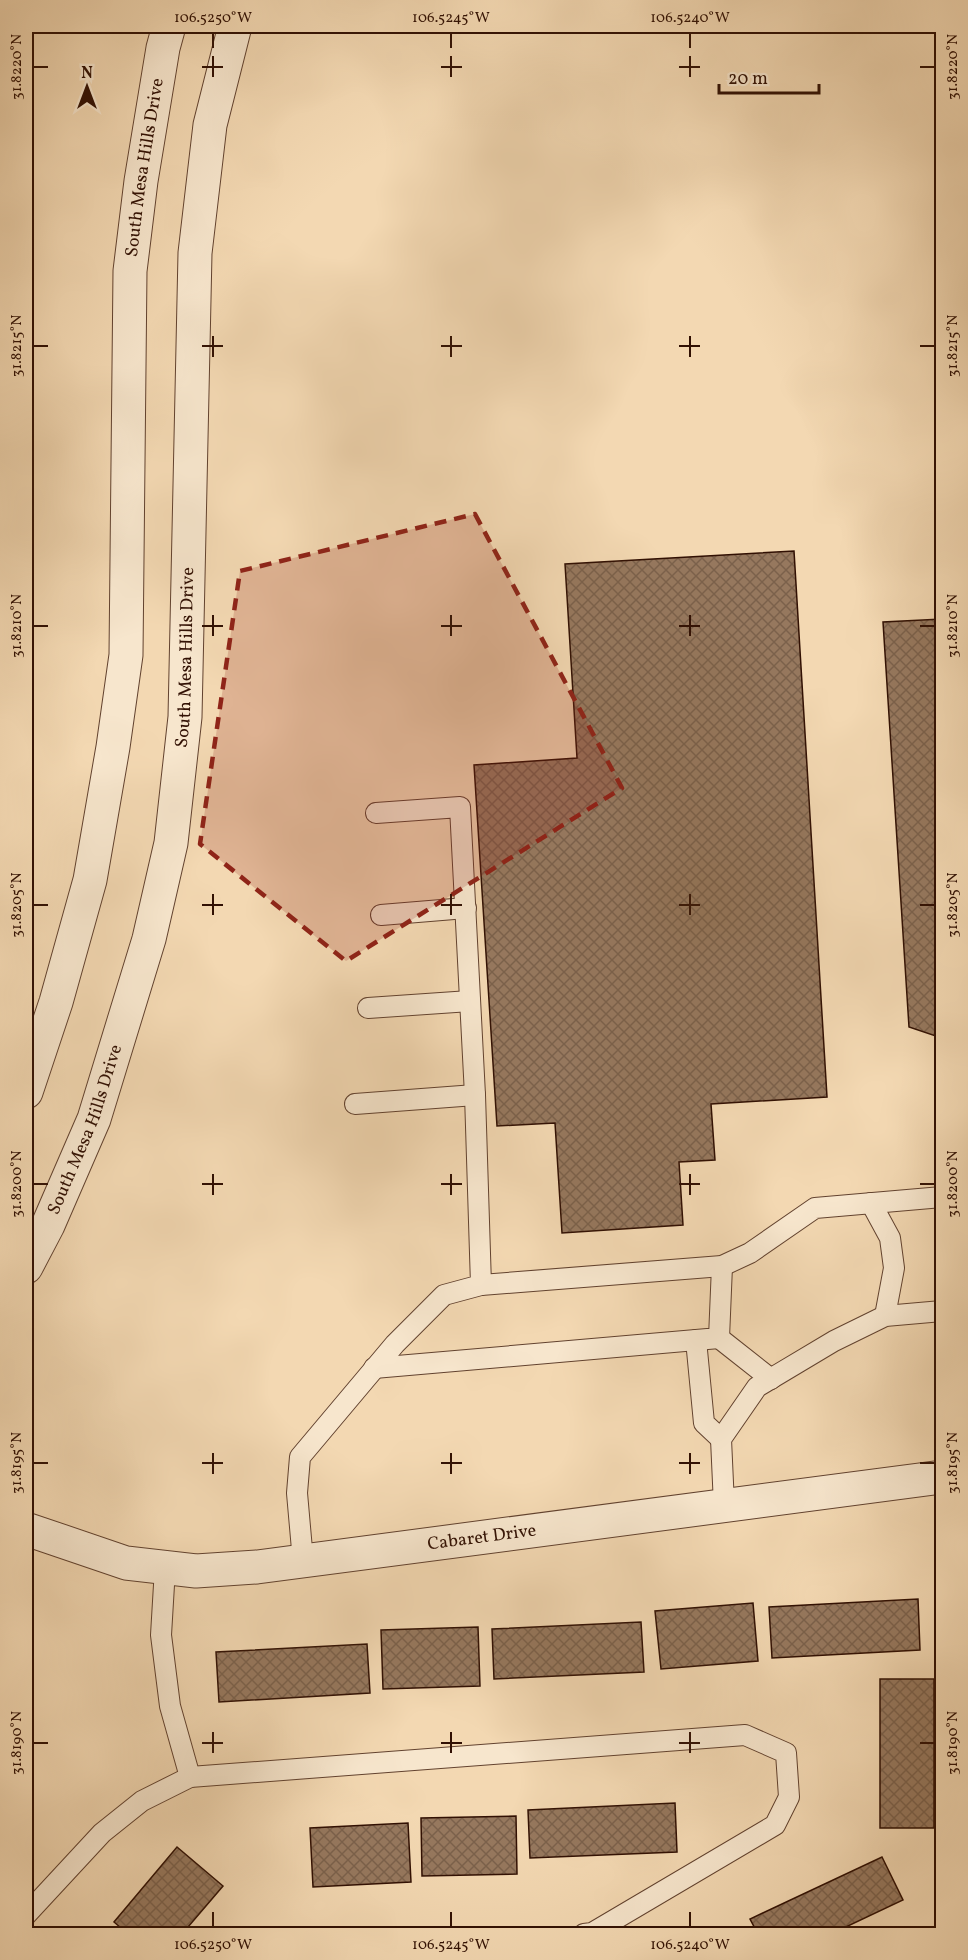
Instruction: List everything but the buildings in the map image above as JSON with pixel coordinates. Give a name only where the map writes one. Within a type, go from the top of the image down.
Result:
[{"type":"street","name":"South Mesa Hills Drive","points":[[26,1092],[56,1002],[90,880],[126,655],[130,271],[141,181],[163,48],[169,26]]},
{"type":"street","name":"South Mesa Hills Drive","points":[[26,1267],[48,1226],[94,1119],[149,939],[171,843],[185,717],[195,254],[210,125],[235,26]]},
{"type":"street","name":"Cabaret Drive","points":[[26,1529],[126,1563],[196,1571],[257,1567],[942,1477]]},
{"type":"lane","points":[[376,813],[460,807],[475,1095],[481,1285]]},
{"type":"lane","points":[[381,915],[466,908]]},
{"type":"lane","points":[[368,1008],[470,1001]]},
{"type":"lane","points":[[355,1104],[475,1095]]},
{"type":"lane","points":[[303,1561],[297,1493],[300,1457],[394,1344],[444,1295],[481,1285],[722,1266],[750,1253],[815,1208],[942,1197]]},
{"type":"lane","points":[[871,1203],[890,1238],[894,1268],[885,1316]]},
{"type":"lane","points":[[719,1338],[722,1266]]},
{"type":"lane","points":[[724,1505],[721,1439],[757,1388],[834,1341],[885,1316],[942,1311]]},
{"type":"lane","points":[[374,1368],[719,1338],[771,1378]]},
{"type":"lane","points":[[696,1340],[704,1423],[721,1439]]},
{"type":"lane","points":[[165,1568],[161,1635],[170,1706],[190,1777]]},
{"type":"lane","points":[[26,1915],[102,1833],[142,1801],[190,1777],[745,1736],[786,1753],[789,1797],[775,1825],[592,1933],[584,1935]]},
{"type":"highlighted area","points":[[475,514],[622,788],[346,961],[200,844],[240,571]]}]
